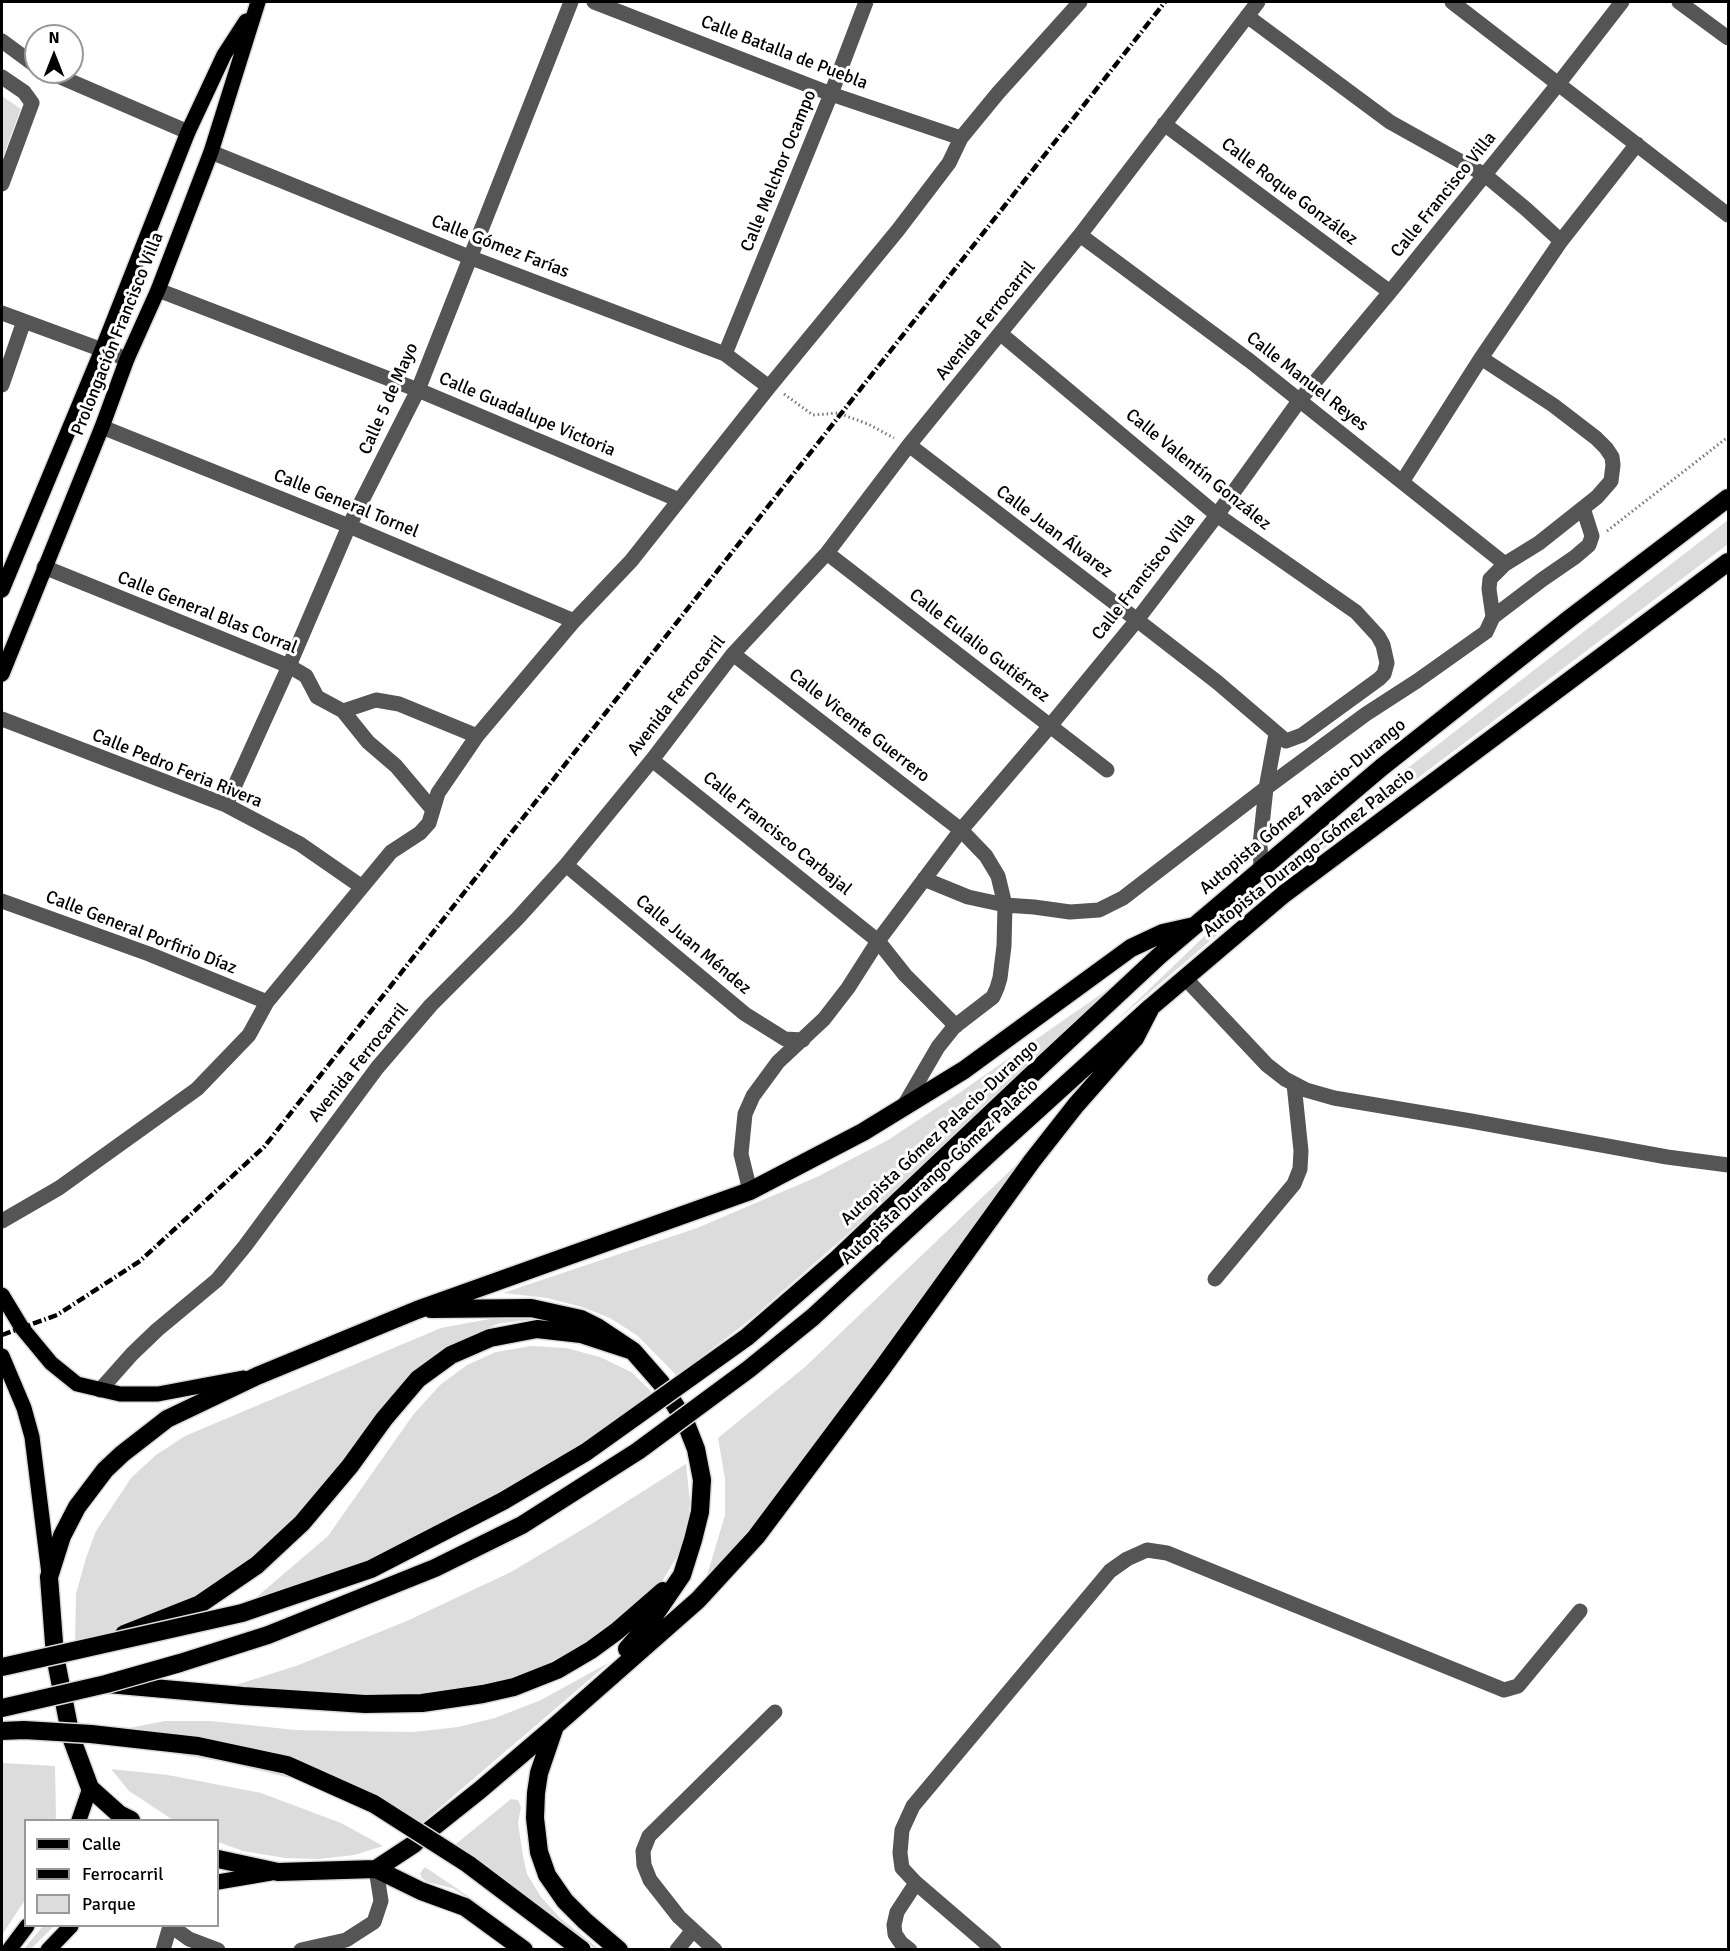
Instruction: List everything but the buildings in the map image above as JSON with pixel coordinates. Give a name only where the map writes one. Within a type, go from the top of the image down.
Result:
[{"type":"highway","name":"Autopista Gómez Palacio-Durango","points":[[94,1646],[242,1613],[371,1569],[503,1501],[586,1452],[747,1336],[837,1259],[1027,1079],[1194,926],[1391,759],[1728,498]]},
{"type":"highway","name":"Autopista Durango-Gómez Palacio","points":[[106,1684],[268,1635],[435,1568],[522,1525],[638,1450],[749,1369],[813,1317],[1151,1008],[1284,894],[1728,561]]},
{"type":"highway","points":[[128,1819],[90,1788],[71,1737],[55,1656],[49,1577],[62,1536],[77,1508],[105,1470],[122,1454],[167,1419],[257,1376],[417,1310],[750,1191],[863,1132],[964,1070],[1131,948],[1163,933],[1194,926]]},
{"type":"highway","points":[[375,1869],[414,1845],[555,1726],[698,1599],[756,1537],[882,1370],[1032,1161],[1076,1105],[1135,1038],[1151,1008]]},
{"type":"highway","points":[[417,1310],[531,1308],[566,1315],[597,1327],[633,1352],[661,1383],[685,1421],[696,1449],[702,1480],[700,1512],[682,1575],[648,1625],[582,1702]]},
{"type":"highway","points":[[2,1667],[94,1646],[200,1604],[257,1565],[302,1523],[418,1379],[451,1355],[490,1338],[537,1329],[581,1334],[633,1352]]},
{"type":"highway","points":[[2,1708],[106,1684],[343,1703],[422,1703],[514,1687],[557,1670],[591,1650],[617,1631],[682,1575]]},
{"type":"highway","points":[[555,1726],[539,1773],[536,1793],[535,1818],[539,1852],[547,1875],[565,1901],[619,1950]]},
{"type":"highway","points":[[2,1731],[91,1734],[198,1746],[287,1765],[374,1804],[468,1864],[582,1950]]},
{"type":"highway","points":[[219,1859],[278,1872],[375,1869],[421,1891],[465,1907],[524,1950]]},
{"type":"main road","name":"Prolongación Francisco Villa","points":[[2,590],[102,350],[188,132],[224,55],[258,2]]},
{"type":"main road","name":"Prolongación Francisco Villa","points":[[2,674],[102,427],[127,359],[158,290],[211,152],[258,2]]},
{"type":"main road","points":[[2,1295],[22,1328],[51,1363],[77,1384],[120,1394],[158,1394],[257,1376]]},
{"type":"main road","points":[[2,1356],[24,1408],[32,1437],[49,1577]]},
{"type":"main road","points":[[80,1819],[90,1788]]},
{"type":"main road","points":[[219,1881],[278,1872]]},
{"type":"main road","points":[[9,1950],[26,1927]]},
{"type":"main road","points":[[48,1950],[70,1927]]},
{"type":"street","name":"Calle 5 de Mayo","points":[[226,806],[350,526],[418,390],[571,2]]},
{"type":"street","name":"Calle Batalla de Puebla","points":[[594,2],[831,94],[961,138]]},
{"type":"street","name":"Calle Melchor Ocampo","points":[[725,354],[866,2]]},
{"type":"street","points":[[2,1221],[59,1188],[197,1089],[249,1035],[267,1002],[391,852],[420,833],[429,823],[438,793],[477,736],[574,621],[631,561],[679,500],[774,389],[949,164],[961,138],[1080,2]]},
{"type":"street","name":"Avenida Ferrocarril","points":[[100,1390],[156,1330],[217,1280],[245,1246],[377,1068],[431,1005],[517,919],[566,865],[652,760],[733,654],[827,553],[909,445],[1080,235],[1258,2]]},
{"type":"street","points":[[1452,2],[1560,83],[1728,215]]},
{"type":"street","name":"Calle Francisco Villa","points":[[750,1191],[741,1154],[745,1114],[753,1096],[778,1062],[824,1019],[848,988],[878,941],[961,830],[1137,620],[1217,515],[1299,400],[1560,83],[1622,2]]},
{"type":"street","points":[[1679,2],[1728,38]]},
{"type":"street","points":[[1246,16],[1390,122],[1485,175],[1526,208],[1561,241]]},
{"type":"street","points":[[2,41],[24,57]]},
{"type":"street","points":[[2,77],[24,92],[32,103],[2,184]]},
{"type":"street","points":[[77,84],[188,132]]},
{"type":"street","name":"Calle Roque González","points":[[1164,124],[1390,292]]},
{"type":"street","points":[[1402,482],[1481,358],[1561,241],[1637,144]]},
{"type":"street","name":"Calle Gómez Farías","points":[[211,152],[470,257],[725,354],[774,389]]},
{"type":"street","name":"Calle Manuel Reyes","points":[[1080,235],[1172,301],[1505,564]]},
{"type":"street","name":"Calle Guadalupe Victoria","points":[[158,290],[418,390],[679,500]]},
{"type":"street","points":[[2,313],[127,359]]},
{"type":"street","points":[[2,385],[24,321]]},
{"type":"street","name":"Calle Valentín González","points":[[1001,334],[1217,515],[1356,612],[1378,636],[1383,645],[1385,669],[1393,697]]},
{"type":"street","points":[[924,879],[969,897],[1005,905],[1070,912],[1099,910],[1124,898],[1366,714],[1482,636],[1489,628],[1493,617],[1490,579],[1505,564],[1539,543],[1583,508],[1607,487],[1613,472],[1612,457],[1596,438],[1552,405],[1481,358]]},
{"type":"street","name":"Calle General Tornel","points":[[102,427],[350,526],[574,621]]},
{"type":"street","name":"Calle Juan Álvarez","points":[[909,445],[1217,682],[1281,737]]},
{"type":"street","points":[[1493,617],[1589,545],[1592,536],[1583,508]]},
{"type":"street","name":"Calle Eulalio Gutiérrez","points":[[827,553],[1107,770]]},
{"type":"street","name":"Calle General Blas Corral","points":[[44,567],[289,666],[306,676],[317,697],[343,711],[368,742],[396,766],[433,810]]},
{"type":"street","name":"Calle Vicente Guerrero","points":[[733,654],[961,830],[986,856],[1002,888],[1005,905],[1004,946],[997,988],[993,996],[956,1026],[938,1047],[902,1109]]},
{"type":"street","points":[[1261,868],[1260,844],[1266,788],[1281,737],[1302,735],[1379,679],[1385,669]]},
{"type":"street","points":[[343,711],[376,700],[399,704],[477,736]]},
{"type":"street","name":"Calle Pedro Feria Rivera","points":[[2,719],[226,806],[300,844],[362,887]]},
{"type":"street","name":"Calle Francisco Carbajal","points":[[652,760],[878,941],[905,975],[956,1026]]},
{"type":"street","name":"Calle Juan Méndez","points":[[566,865],[745,1014],[785,1040],[803,1040]]},
{"type":"street","name":"Calle General Porfirio Díaz","points":[[2,901],[149,954],[267,1002]]},
{"type":"street","points":[[1185,978],[1268,1065],[1306,1090],[1334,1098],[1471,1120],[1667,1157],[1728,1165]]},
{"type":"street","points":[[1215,1279],[1294,1184],[1300,1169],[1301,1151],[1294,1084]]},
{"type":"street","points":[[994,1950],[916,1884],[902,1868],[900,1853],[902,1830],[913,1806],[1110,1571],[1126,1559],[1147,1550],[1167,1553],[1504,1690],[1518,1686],[1580,1611]]},
{"type":"street","points":[[715,1950],[679,1917],[650,1880],[644,1865],[644,1851],[649,1836],[775,1712]]},
{"type":"street","points":[[301,1950],[346,1945],[374,1923],[381,1901],[375,1869]]},
{"type":"street","points":[[910,1950],[901,1943],[894,1925],[897,1912],[916,1884]]},
{"type":"street","points":[[163,1950],[170,1927]]},
{"type":"street","points":[[171,1927],[189,1939],[218,1950]]},
{"type":"street","points":[[677,1950],[693,1930]]},
{"type":"path","points":[[774,389],[813,415],[838,413],[868,424],[909,445]]},
{"type":"path","points":[[1589,545],[1728,437]]},
{"type":"green space","points":[[2,96],[21,109],[2,160]]},
{"type":"green space","points":[[1728,520],[1728,544],[1272,888],[1115,1022],[1263,880]]},
{"type":"green space","points":[[1130,974],[900,1188],[751,1319],[677,1376],[638,1336],[610,1318],[582,1307],[547,1298],[503,1293],[697,1228],[817,1177],[888,1140]]},
{"type":"green space","points":[[1038,1144],[766,1514],[703,1589],[725,1515],[725,1479],[718,1438],[805,1367]]},
{"type":"green space","points":[[506,1316],[535,1319],[497,1324],[453,1344],[304,1514],[252,1564],[157,1621],[75,1645],[76,1594],[96,1531],[131,1478],[156,1455],[185,1436],[441,1328]]},
{"type":"green space","points":[[531,1346],[566,1348],[600,1357],[631,1372],[654,1394],[545,1467],[432,1533],[323,1582],[231,1619],[328,1536],[413,1415],[440,1385],[467,1365],[496,1352]]},
{"type":"green space","points":[[686,1464],[690,1502],[688,1526],[678,1555],[661,1583],[608,1634],[526,1677],[447,1700],[207,1694],[296,1666],[409,1620],[511,1572]]},
{"type":"green space","points":[[610,1662],[410,1833],[315,1784],[224,1762],[139,1748],[124,1729],[165,1721],[211,1721],[295,1730],[335,1731],[414,1732],[458,1727],[495,1718],[541,1700]]},
{"type":"green space","points":[[2,1763],[55,1766],[56,1817],[55,1819],[24,1819],[24,1902],[2,1935]]},
{"type":"green space","points":[[111,1769],[168,1775],[261,1793],[341,1823],[383,1846],[354,1855],[319,1859],[285,1858],[243,1851],[219,1842],[219,1819],[171,1819],[129,1791]]},
{"type":"green space","points":[[511,1799],[518,1800],[521,1807],[518,1823],[527,1874],[541,1897],[560,1918],[599,1949],[595,1949],[524,1894],[451,1848]]},
{"type":"green space","points":[[425,1867],[487,1909],[452,1888],[427,1882],[420,1873]]},
{"type":"green space","points":[[42,1927],[53,1927],[31,1949],[24,1949]]},
{"type":"railway","points":[[2,1335],[57,1315],[140,1261],[264,1147],[1165,2]]}]
